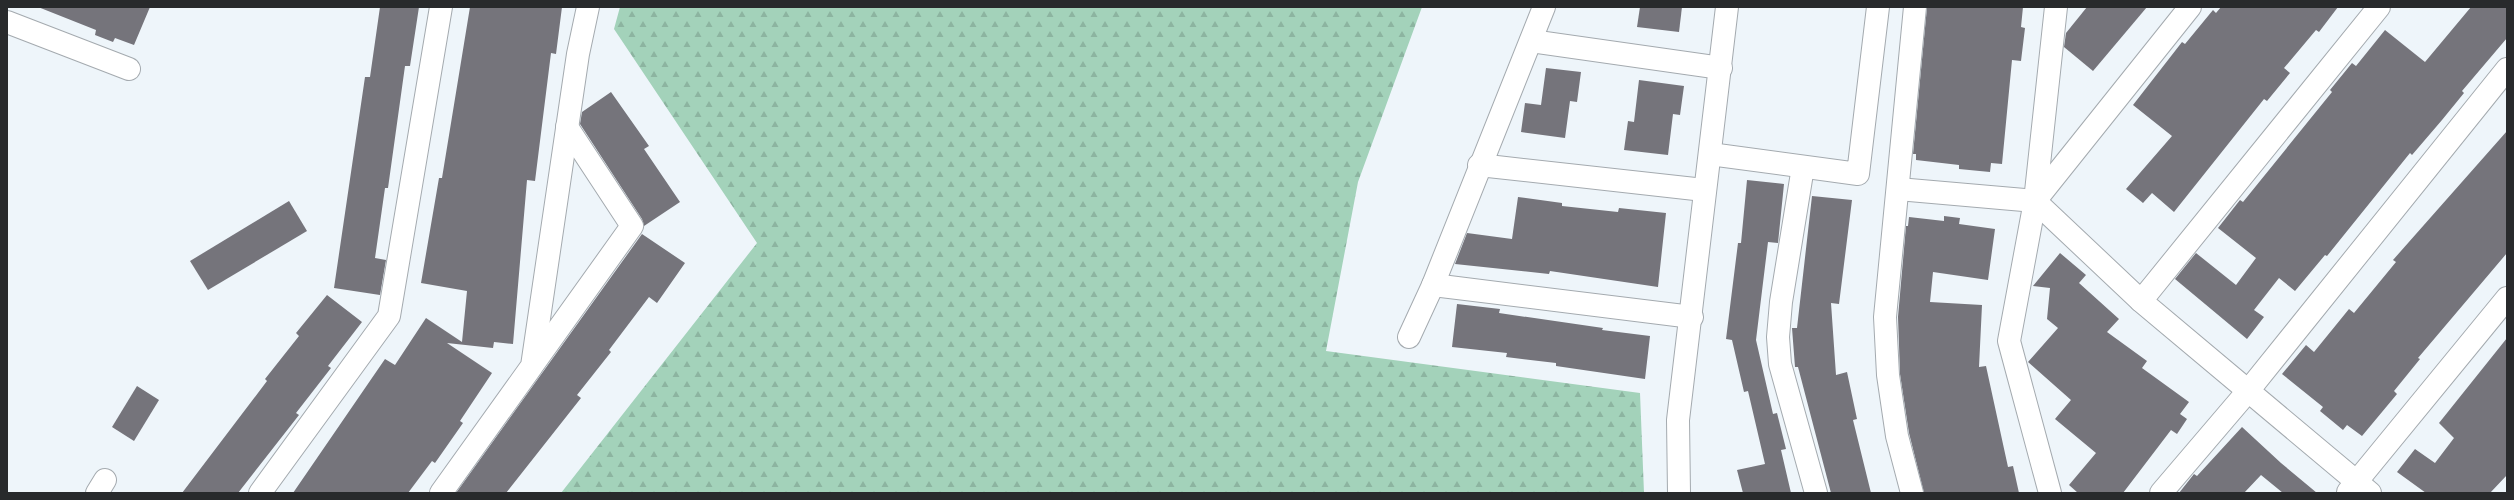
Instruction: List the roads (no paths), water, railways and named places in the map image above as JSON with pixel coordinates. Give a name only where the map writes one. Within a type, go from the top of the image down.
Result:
[{"type":"street","points":[[260,493],[389,316],[441,7]]},
{"type":"street","points":[[532,366],[578,54],[588,7]]},
{"type":"street","points":[[1409,336],[1433,285],[1544,7]]},
{"type":"street","points":[[1679,493],[1678,420],[1692,317],[1704,190],[1710,154],[1727,7]]},
{"type":"street","points":[[1710,154],[1858,174],[1878,7]]},
{"type":"street","points":[[1912,493],[1897,436],[1888,375],[1886,316],[1915,7]]},
{"type":"street","points":[[2050,493],[2010,341],[2035,201],[2056,7]]},
{"type":"street","points":[[2035,201],[2190,7]]},
{"type":"street","points":[[2141,301],[2379,7]]},
{"type":"street","points":[[7,22],[129,69]]},
{"type":"street","points":[[1531,41],[1720,68]]},
{"type":"street","points":[[2161,493],[2248,390],[2507,69]]},
{"type":"street","points":[[441,493],[632,226],[567,127]]},
{"type":"street","points":[[1480,165],[1704,190]]},
{"type":"street","points":[[1803,167],[1781,302],[1778,337],[1780,364],[1816,493]]},
{"type":"street","points":[[1898,189],[2035,201],[2141,301],[2248,390],[2358,489],[2507,298]]},
{"type":"street","points":[[1433,285],[1692,317]]}]
